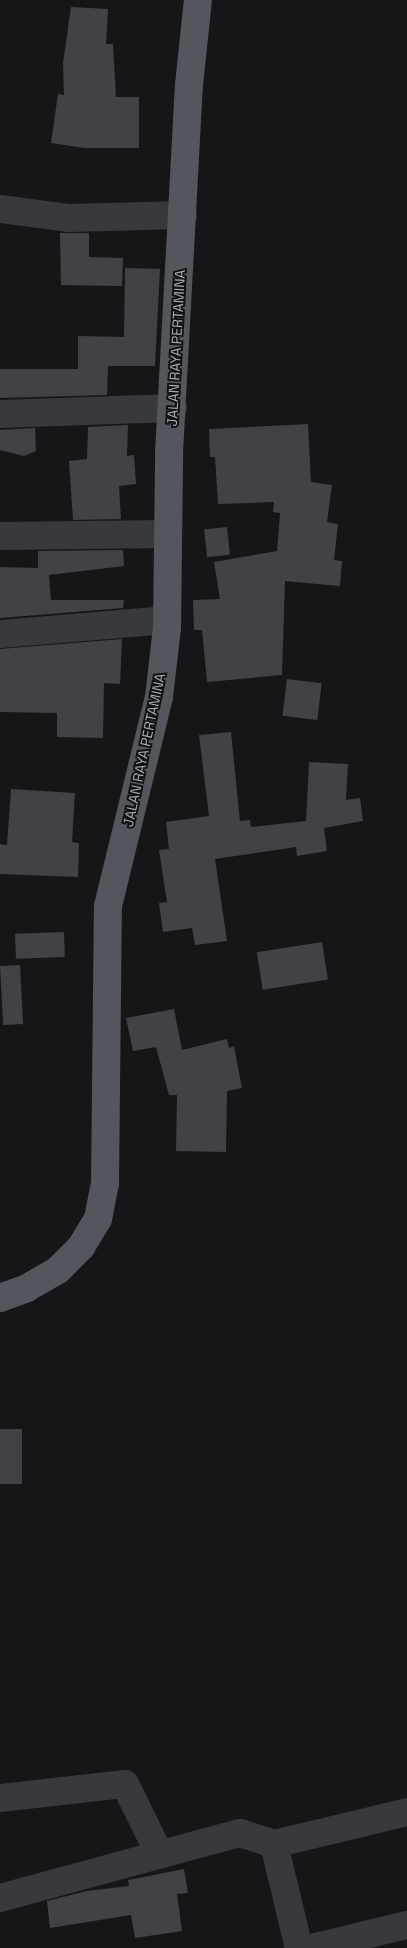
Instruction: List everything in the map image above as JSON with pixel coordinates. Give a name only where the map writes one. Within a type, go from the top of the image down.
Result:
[{"type":"main road","name":"JALAN RAYA PERTAMINA","points":[[0,1298],[27,1288],[58,1270],[81,1247],[98,1218],[105,1184],[108,906],[159,697],[167,620],[173,408],[189,85],[198,0]]},
{"type":"street","points":[[0,209],[69,218],[183,215]]},
{"type":"street","points":[[0,414],[173,408]]},
{"type":"street","points":[[0,536],[168,534]]},
{"type":"street","points":[[0,634],[167,620]]},
{"type":"street","points":[[0,1798],[125,1784],[160,1855]]},
{"type":"street","points":[[0,1898],[240,1833],[274,1844],[407,1812]]},
{"type":"street","points":[[274,1844],[299,1948]]},
{"type":"street","points":[[311,1948],[407,1924]]},
{"type":"building","points":[[71,7],[108,9],[106,44],[113,44],[116,97],[139,97],[139,148],[84,148],[51,143],[58,94],[64,95],[63,63]]},
{"type":"building","points":[[60,233],[89,233],[89,257],[123,258],[122,286],[61,285]]},
{"type":"building","points":[[125,268],[160,269],[155,366],[108,366],[107,395],[0,398],[0,369],[78,369],[78,336],[124,337]]},
{"type":"building","points":[[308,424],[311,482],[332,485],[327,522],[338,524],[334,560],[342,561],[340,586],[285,581],[282,675],[207,682],[202,630],[194,630],[193,600],[220,599],[214,562],[277,551],[280,513],[273,512],[274,502],[218,504],[215,457],[210,457],[209,429]]},
{"type":"building","points":[[128,425],[127,456],[134,455],[136,484],[119,486],[121,519],[73,520],[69,461],[87,459],[88,427]]},
{"type":"building","points":[[35,428],[36,451],[24,456],[0,450],[0,430]]},
{"type":"building","points":[[227,527],[230,555],[207,557],[204,529]]},
{"type":"building","points":[[123,550],[124,566],[49,575],[51,600],[124,600],[123,608],[0,618],[0,567],[38,568],[38,551]]},
{"type":"building","points":[[122,639],[120,684],[104,683],[103,738],[57,737],[57,713],[0,712],[0,649]]},
{"type":"building","points":[[287,679],[322,683],[317,720],[282,716]]},
{"type":"building","points":[[231,732],[240,821],[250,820],[251,827],[306,821],[309,762],[348,764],[346,800],[360,798],[363,821],[324,828],[327,851],[297,856],[296,847],[215,859],[227,941],[195,945],[192,928],[163,932],[159,903],[167,902],[159,850],[169,849],[166,822],[209,816],[199,735]]},
{"type":"building","points":[[11,789],[75,793],[72,842],[79,843],[78,877],[0,874],[0,844],[7,845]]},
{"type":"building","points":[[64,932],[65,957],[16,959],[15,934]]},
{"type":"building","points":[[322,942],[328,980],[263,990],[257,952]]},
{"type":"building","points":[[20,965],[23,1024],[3,1025],[0,966]]},
{"type":"building","points":[[174,1009],[182,1050],[227,1039],[229,1048],[234,1046],[242,1088],[227,1091],[226,1152],[176,1151],[177,1095],[169,1095],[156,1047],[133,1051],[126,1018]]},
{"type":"building","points":[[0,1429],[22,1429],[22,1484],[0,1484]]},
{"type":"building","points":[[184,1869],[188,1893],[177,1894],[182,1931],[135,1938],[131,1915],[50,1928],[47,1901],[87,1891],[129,1886],[128,1880]]}]
